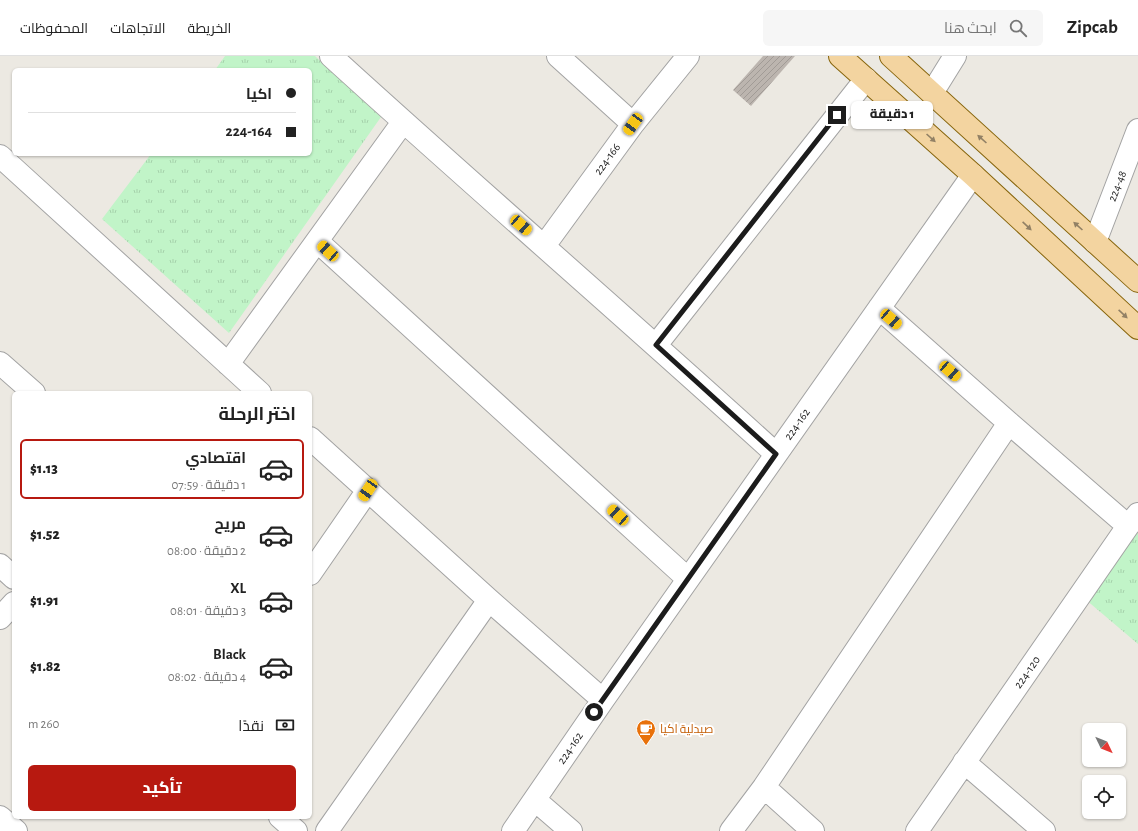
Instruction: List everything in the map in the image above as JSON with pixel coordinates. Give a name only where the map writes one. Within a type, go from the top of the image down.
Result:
[{"type":"main road","points":[[840,56],[973,175],[1138,328]]},
{"type":"main road","points":[[891,56],[1138,281]]},
{"type":"street","points":[[331,56],[403,122],[656,345],[776,454]]},
{"type":"street","points":[[558,56],[633,124]]},
{"type":"street","name":"224-166","points":[[544,246],[633,124],[688,56]]},
{"type":"street","points":[[932,93],[955,56]]},
{"type":"street","points":[[656,345],[866,79]]},
{"type":"street","points":[[228,364],[316,240],[403,122]]},
{"type":"street","name":"224-48","points":[[1095,242],[1138,130]]},
{"type":"street","points":[[0,156],[258,391]]},
{"type":"street","name":"224-162","points":[[513,831],[602,700],[973,175]]},
{"type":"street","points":[[316,240],[688,579]]},
{"type":"street","points":[[879,308],[1009,423],[1133,520]]},
{"type":"street","points":[[0,363],[32,391]]},
{"type":"street","points":[[732,831],[764,787],[1009,423]]},
{"type":"street","points":[[312,440],[602,700]]},
{"type":"street","points":[[312,571],[368,490]]},
{"type":"street","name":"224-120","points":[[917,831],[1133,520]]},
{"type":"street","points":[[0,565],[12,576]]},
{"type":"street","points":[[328,831],[489,600]]},
{"type":"street","points":[[0,618],[12,605]]},
{"type":"street","points":[[964,762],[1044,831]]},
{"type":"street","points":[[764,787],[813,831]]},
{"type":"street","points":[[535,800],[571,831]]},
{"type":"street","points":[[0,817],[16,831]]},
{"type":"street","points":[[282,819],[296,831]]},
{"type":"green space","points":[[225,56],[315,56],[381,117],[229,333],[102,219],[149,156],[312,156],[312,68],[216,68]]},
{"type":"green space","points":[[1138,525],[1138,644],[1085,599]]},
{"type":"building","points":[[763,56],[795,56],[751,106],[733,90]]},
{"type":"place","name":"صيدلية اكيا","points":[[646,746]]},
{"type":"route","points":[[594,712],[776,454],[656,345],[837,115]]}]
